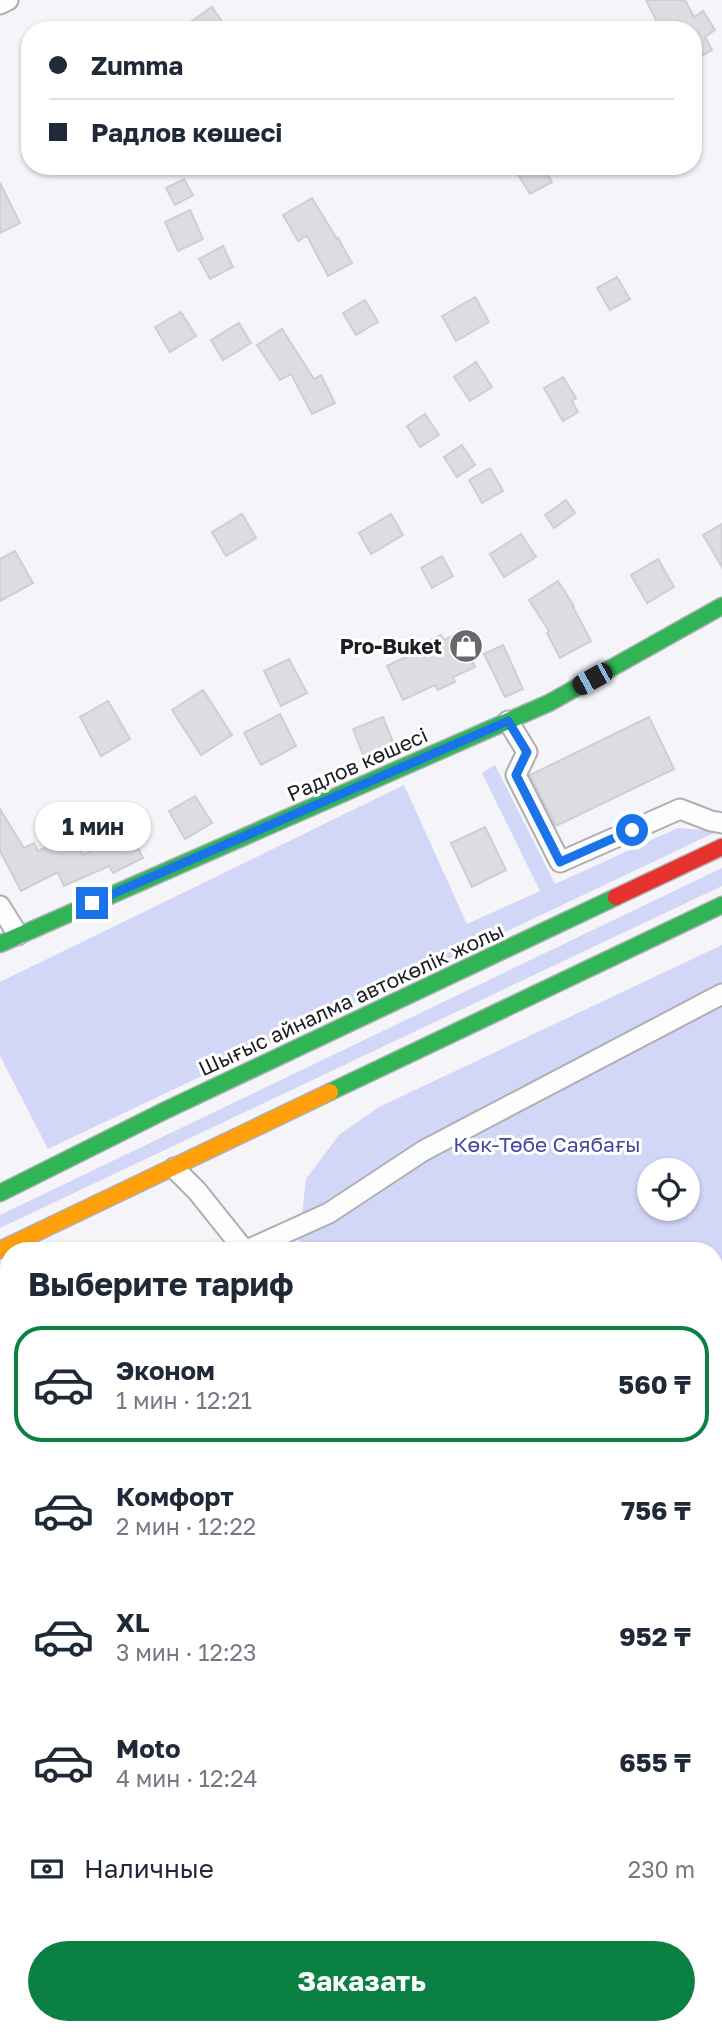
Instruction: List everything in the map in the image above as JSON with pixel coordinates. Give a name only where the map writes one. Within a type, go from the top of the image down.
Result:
[{"type":"main road","name":"Радлов көшесі","points":[[0,944],[549,703],[722,606]]},
{"type":"main road","name":"Шығыс айналма автокөлік жолы","points":[[0,1193],[164,1111],[722,847]]},
{"type":"main road","points":[[17,1242],[722,905]]},
{"type":"street","points":[[0,4],[8,0]]},
{"type":"street","points":[[508,721],[527,752],[516,775],[560,862],[680,809],[722,823]]},
{"type":"street","points":[[0,906],[18,935]]},
{"type":"street","points":[[265,1242],[329,1213],[423,1151],[722,994]]},
{"type":"street","points":[[174,1168],[197,1191],[238,1242]]},
{"type":"green space","points":[[495,765],[555,884],[678,828],[718,831],[48,1149],[0,1056],[0,982],[404,785],[467,924],[540,891],[482,773]]},
{"type":"green space","points":[[722,868],[722,886],[0,1228],[0,1215]]},
{"type":"green space","name":"Көк-Төбе Саябағы","points":[[722,945],[722,1242],[299,1242],[306,1179],[339,1135],[379,1107]]},
{"type":"building","points":[[646,0],[685,0],[694,17],[703,11],[715,30],[705,37],[712,50],[702,56],[702,21],[656,21]]},
{"type":"building","points":[[212,7],[222,21],[192,21]]},
{"type":"building","points":[[518,175],[548,175],[552,182],[530,194]]},
{"type":"building","points":[[184,179],[193,195],[175,205],[166,188]]},
{"type":"building","points":[[0,183],[20,223],[0,233]]},
{"type":"building","points":[[312,198],[352,263],[328,276],[307,236],[298,241],[283,215]]},
{"type":"building","points":[[190,210],[203,239],[178,251],[165,222]]},
{"type":"building","points":[[223,246],[233,267],[210,279],[199,259]]},
{"type":"building","points":[[617,277],[630,299],[610,310],[597,288]]},
{"type":"building","points":[[475,297],[489,322],[456,341],[442,316]]},
{"type":"building","points":[[365,300],[378,322],[356,335],[343,313]]},
{"type":"building","points":[[181,312],[196,336],[170,352],[155,327]]},
{"type":"building","points":[[239,323],[251,343],[223,360],[211,340]]},
{"type":"building","points":[[282,329],[314,379],[321,375],[335,403],[312,414],[291,374],[280,380],[257,345]]},
{"type":"building","points":[[476,362],[492,387],[470,401],[454,377]]},
{"type":"building","points":[[563,377],[576,398],[572,401],[578,412],[563,421],[544,388]]},
{"type":"building","points":[[425,414],[439,435],[420,447],[407,426]]},
{"type":"building","points":[[462,445],[475,465],[457,477],[444,457]]},
{"type":"building","points":[[490,468],[503,491],[482,503],[469,480]]},
{"type":"building","points":[[566,500],[575,513],[554,528],[545,515]]},
{"type":"building","points":[[242,514],[256,538],[226,556],[212,532]]},
{"type":"building","points":[[391,514],[403,535],[371,554],[359,533]]},
{"type":"building","points":[[722,524],[722,567],[703,535]]},
{"type":"building","points":[[521,534],[536,557],[504,577],[490,554]]},
{"type":"building","points":[[15,551],[33,583],[0,601],[0,559]]},
{"type":"building","points":[[442,556],[453,576],[432,588],[421,568]]},
{"type":"building","points":[[658,559],[674,587],[647,603],[631,575]]},
{"type":"building","points":[[558,581],[591,641],[560,658],[547,633],[549,631],[529,600]]},
{"type":"building","points":[[459,633],[475,667],[453,677],[455,682],[438,690],[435,685],[403,700],[387,666],[408,656],[406,651],[441,635],[444,640]]},
{"type":"building","points":[[503,645],[523,689],[505,697],[484,654]]},
{"type":"building","points":[[289,659],[307,693],[281,706],[264,671]]},
{"type":"building","points":[[203,690],[232,735],[201,755],[172,710]]},
{"type":"building","points":[[108,701],[130,739],[101,756],[80,717]]},
{"type":"building","points":[[280,714],[296,746],[261,765],[244,733]]},
{"type":"building","points":[[383,717],[394,745],[364,757],[353,729]]},
{"type":"building","points":[[649,717],[674,769],[556,826],[530,775]]},
{"type":"building","points":[[195,796],[212,823],[185,839],[169,811]]},
{"type":"building","points":[[0,809],[24,848],[34,843],[38,851],[74,835],[83,855],[130,832],[143,858],[113,873],[109,866],[64,886],[58,872],[21,891],[0,851]]},
{"type":"building","points":[[485,827],[506,870],[472,887],[451,843]]},
{"type":"traffic: fast","points":[[0,944],[549,703],[722,606]]},
{"type":"traffic: fast","points":[[0,1193],[164,1111],[616,897]]},
{"type":"traffic: fast","points":[[330,1092],[722,905]]},
{"type":"traffic: slow","points":[[17,1242],[330,1092]]},
{"type":"traffic: jam","points":[[616,897],[722,847]]},
{"type":"place","name":"Pro-Buket","points":[[466,646]]},
{"type":"route","points":[[92,903],[508,721],[527,752],[516,775],[560,862],[632,830]]}]
